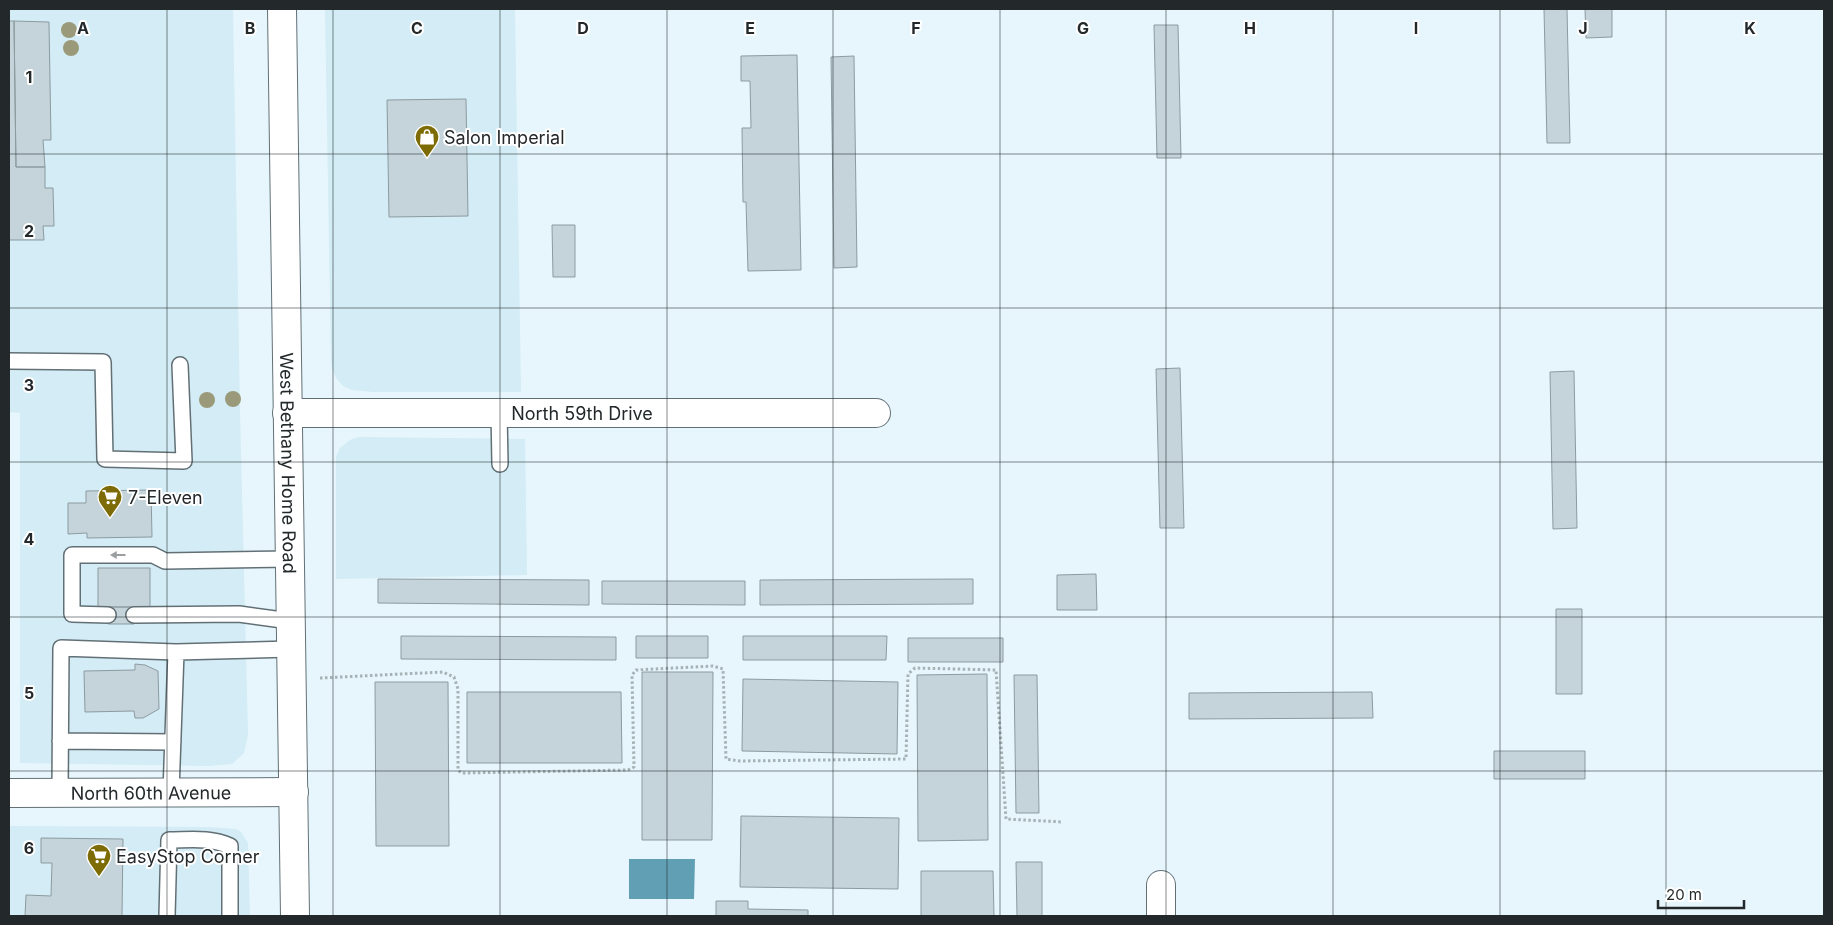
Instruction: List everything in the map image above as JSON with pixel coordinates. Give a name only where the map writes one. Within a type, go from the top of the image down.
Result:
[{"type":"main road","name":"West Bethany Home Road","points":[[282,9],[295,916]]},
{"type":"main road","name":"North 59th Drive","points":[[287,413],[876,413]]},
{"type":"main road","name":"North 60th Avenue","points":[[9,793],[294,792]]},
{"type":"main road","points":[[1161,885],[1161,916]]},
{"type":"lane","points":[[9,361],[103,362],[105,459],[184,461],[180,365]]},
{"type":"lane","points":[[499,412],[500,464]]},
{"type":"lane","points":[[108,615],[72,614],[72,555],[153,556],[165,561],[290,559]]},
{"type":"lane","points":[[134,615],[239,614],[290,621]]},
{"type":"lane","points":[[60,793],[61,648],[176,652],[291,649]]},
{"type":"lane","points":[[171,792],[176,652]]},
{"type":"lane","points":[[60,741],[173,742]]},
{"type":"lane","points":[[167,916],[169,840],[201,839],[217,840],[230,846],[230,916]]},
{"type":"path","points":[[291,679],[443,672],[454,677],[458,689],[458,770],[462,773],[530,773],[628,770],[634,767],[632,675],[636,670],[713,666],[723,669],[726,759],[740,761],[906,759],[908,674],[915,668],[996,670],[1006,819],[1063,822]]},
{"type":"shaded area","points":[[9,9],[233,9],[248,735],[244,753],[232,764],[209,766],[20,763],[20,413],[9,412]]},
{"type":"shaded area","points":[[325,9],[515,9],[521,392],[373,392],[352,390],[343,386],[336,378],[331,359]]},
{"type":"shaded area","points":[[358,437],[525,439],[527,575],[336,579],[336,457],[340,448],[350,440]]},
{"type":"shaded area","points":[[9,826],[209,827],[236,829],[241,832],[248,843],[250,916],[9,916]]},
{"type":"water","points":[[629,859],[695,859],[694,899],[629,899]]},
{"type":"building","points":[[1544,9],[1567,9],[1570,143],[1547,143]]},
{"type":"building","points":[[1585,9],[1612,9],[1612,37],[1586,38]]},
{"type":"building","points":[[9,21],[14,21],[16,167],[45,167],[45,188],[53,188],[54,226],[43,226],[44,240],[9,240]]},
{"type":"building","points":[[14,21],[49,22],[51,140],[43,140],[45,167],[16,167]]},
{"type":"building","points":[[1154,25],[1178,25],[1181,158],[1157,158]]},
{"type":"building","points":[[797,55],[801,270],[748,271],[746,202],[743,202],[742,128],[751,128],[750,81],[741,81],[741,56]]},
{"type":"building","points":[[854,56],[857,267],[834,268],[831,57]]},
{"type":"building","name":"Salon Imperial","points":[[466,99],[468,216],[389,217],[387,100]]},
{"type":"building","points":[[552,225],[575,225],[575,277],[553,277]]},
{"type":"building","points":[[1180,368],[1184,528],[1160,528],[1156,369]]},
{"type":"building","points":[[1574,371],[1577,528],[1553,529],[1550,372]]},
{"type":"building","name":"7-Eleven","points":[[151,490],[152,537],[87,538],[87,533],[68,534],[68,503],[86,503],[86,491]]},
{"type":"building","points":[[98,568],[150,568],[150,607],[98,607]]},
{"type":"building","points":[[1096,574],[1097,610],[1057,610],[1057,575]]},
{"type":"building","points":[[378,579],[589,580],[589,605],[378,603]]},
{"type":"building","points":[[973,579],[973,604],[760,605],[760,580]]},
{"type":"building","points":[[602,581],[745,581],[745,605],[602,604]]},
{"type":"building","points":[[108,607],[134,607],[134,624],[108,624]]},
{"type":"building","points":[[1556,609],[1582,609],[1582,694],[1556,694]]},
{"type":"building","points":[[401,636],[616,637],[616,660],[401,659]]},
{"type":"building","points":[[636,636],[708,636],[708,658],[636,658]]},
{"type":"building","points":[[743,636],[887,636],[886,660],[743,660]]},
{"type":"building","points":[[908,638],[1003,638],[1003,662],[908,662]]},
{"type":"building","points":[[135,664],[145,665],[158,671],[159,709],[143,718],[135,718],[134,711],[85,712],[84,671],[135,670]]},
{"type":"building","points":[[642,672],[713,672],[712,840],[642,840]]},
{"type":"building","points":[[987,674],[988,840],[918,841],[917,675]]},
{"type":"building","points":[[1014,675],[1037,675],[1039,813],[1016,813]]},
{"type":"building","points":[[743,679],[898,682],[897,754],[742,751]]},
{"type":"building","points":[[375,682],[448,682],[449,846],[376,846]]},
{"type":"building","points":[[467,692],[621,692],[622,763],[467,763]]},
{"type":"building","points":[[1372,692],[1373,718],[1189,719],[1189,693]]},
{"type":"building","points":[[1494,751],[1585,751],[1585,779],[1494,779]]},
{"type":"building","points":[[741,816],[899,818],[898,889],[740,887]]},
{"type":"building","points":[[41,838],[123,839],[122,916],[25,916],[26,895],[51,896],[52,863],[41,863]]},
{"type":"building","points":[[1016,862],[1042,862],[1042,916],[1017,916]]},
{"type":"building","points":[[921,871],[993,871],[994,916],[921,916]]},
{"type":"building","points":[[716,901],[748,901],[748,909],[808,910],[808,916],[716,916]]},
{"type":"place","name":"Salon Imperial","points":[[427,158]]},
{"type":"place","name":"7-Eleven","points":[[110,518]]},
{"type":"place","name":"EasyStop Corner","points":[[99,877]]}]
